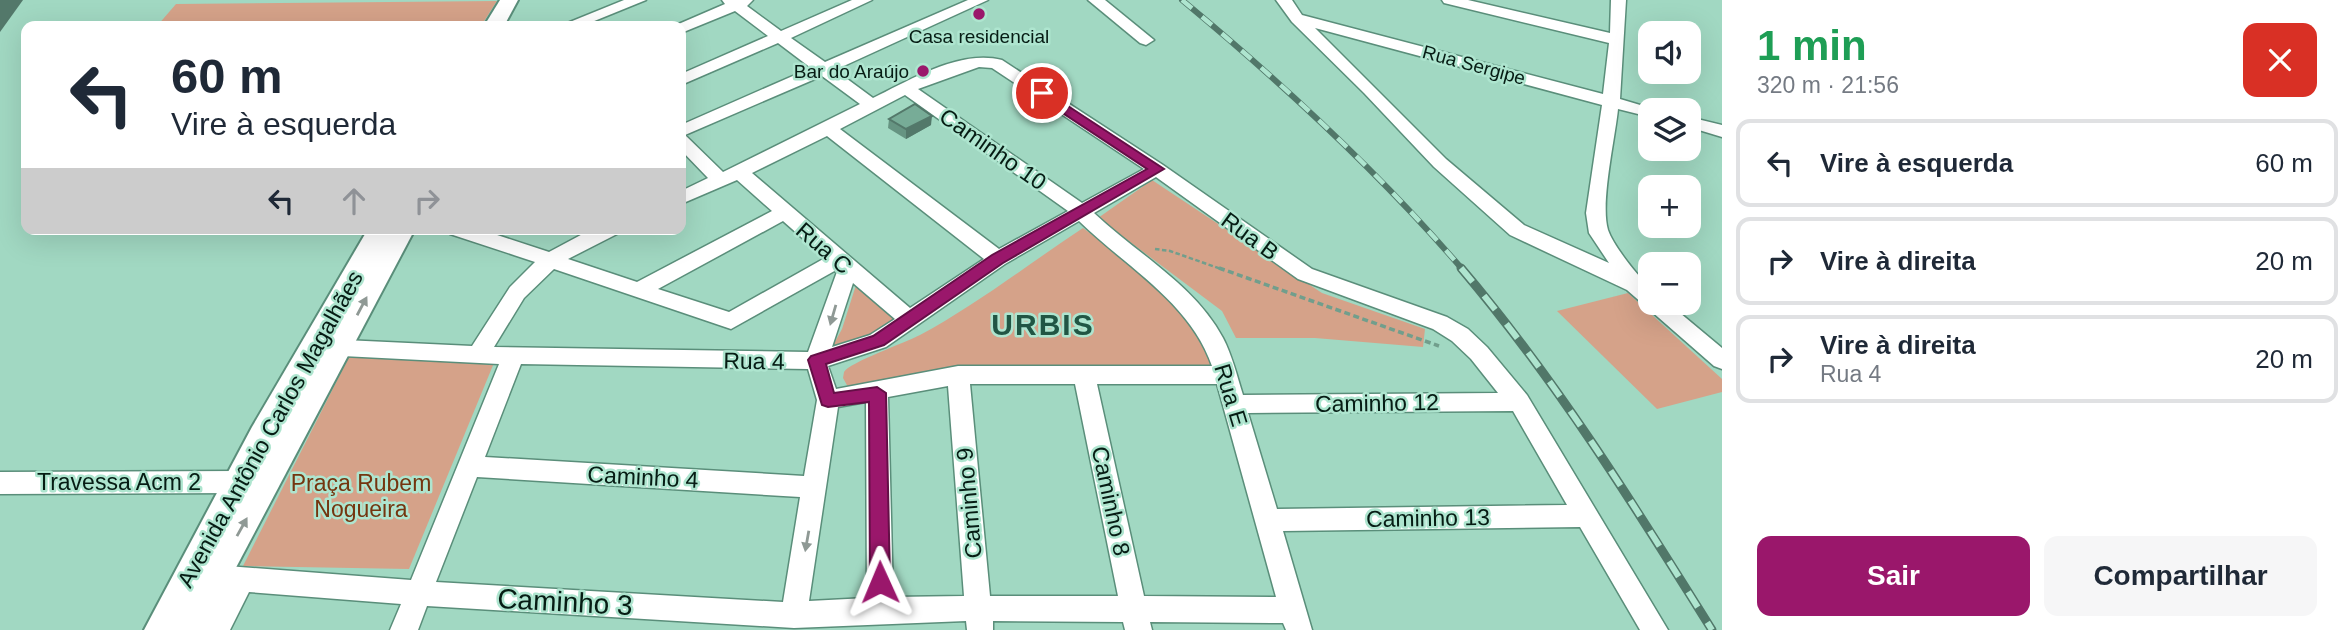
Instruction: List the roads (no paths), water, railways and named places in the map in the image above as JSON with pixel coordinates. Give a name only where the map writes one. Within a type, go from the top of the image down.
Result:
[{"type":"main road","points":[[497,21],[509,0]]},
{"type":"main road","points":[[514,21],[526,0]]},
{"type":"main road","name":"Avenida Antônio Carlos Magalhães","points":[[185,630],[228,578],[377,235]]},
{"type":"main road","name":"Avenida Antônio Carlos Magalhães","points":[[161,630],[237,482],[399,235]]},
{"type":"street","points":[[581,21],[638,0]]},
{"type":"street","points":[[686,78],[865,0]]},
{"type":"street","points":[[686,129],[827,70],[981,0]]},
{"type":"street","points":[[1096,0],[1146,40]]},
{"type":"street","points":[[1284,0],[1297,19],[1370,89],[1440,163],[1517,230],[1634,285]]},
{"type":"street","points":[[1450,0],[1501,6],[1618,40]]},
{"type":"street","points":[[1619,0],[1612,101],[1596,223],[1599,233],[1638,289]]},
{"type":"street","points":[[686,27],[738,2],[871,104]]},
{"type":"street","name":"Rua Sergipe","points":[[1297,19],[1638,109]]},
{"type":"street","name":"Rua B","points":[[740,173],[906,88],[979,60],[989,60],[1157,169],[1305,274],[1440,323],[1460,335],[1519,402],[1656,630]]},
{"type":"street","name":"Caminho 10","points":[[906,88],[1079,211]]},
{"type":"street","points":[[1701,125],[1722,131]]},
{"type":"street","points":[[829,129],[998,259]]},
{"type":"street","points":[[686,145],[721,180]]},
{"type":"street","name":"Rua 4","points":[[327,347],[478,355],[816,360],[878,341],[911,321],[998,259],[1157,169]]},
{"type":"street","points":[[686,196],[740,173]]},
{"type":"street","name":"Rua C","points":[[740,173],[843,265],[911,321]]},
{"type":"street","name":"Rua E","points":[[1079,211],[1119,248],[1174,292],[1199,319],[1214,341],[1235,404],[1296,620]]},
{"type":"street","points":[[641,289],[783,213]]},
{"type":"street","points":[[476,235],[731,321],[843,265]]},
{"type":"street","points":[[478,355],[509,299],[575,236]]},
{"type":"street","points":[[794,615],[828,400],[816,360],[843,265]]},
{"type":"street","points":[[1669,315],[1722,360]]},
{"type":"street","points":[[404,630],[416,593],[514,355]]},
{"type":"street","name":"Caminho 8","points":[[1084,373],[1135,620]]},
{"type":"street","points":[[828,400],[877,393],[958,375],[1226,375]]},
{"type":"street","name":"Caminho 9","points":[[958,375],[979,620]]},
{"type":"street","points":[[877,393],[880,609]]},
{"type":"street","name":"Caminho 12","points":[[1235,404],[1519,402]]},
{"type":"street","name":"Caminho 4","points":[[470,466],[816,487]]},
{"type":"street","name":"Travessa Acm 2","points":[[0,482],[237,482]]},
{"type":"street","name":"Caminho 13","points":[[1268,520],[1588,516]]},
{"type":"street","points":[[216,630],[228,578]]},
{"type":"street","name":"Caminho 3","points":[[228,578],[416,593],[794,615],[880,609],[979,620],[1296,620]]},
{"type":"railway","points":[[1182,0],[1328,129],[1431,233],[1463,270]]},
{"type":"railway","points":[[1461,268],[1562,399],[1624,490],[1712,630]]},
{"type":"place","name":"Casa residencial","points":[[979,14]]},
{"type":"place","name":"Bar do Araújo","points":[[923,71]]},
{"type":"district","name":"URBIS","points":[[1043,324]]},
{"type":"park label","name":"Praça Rubem Nogueira","points":[[361,496]]}]
